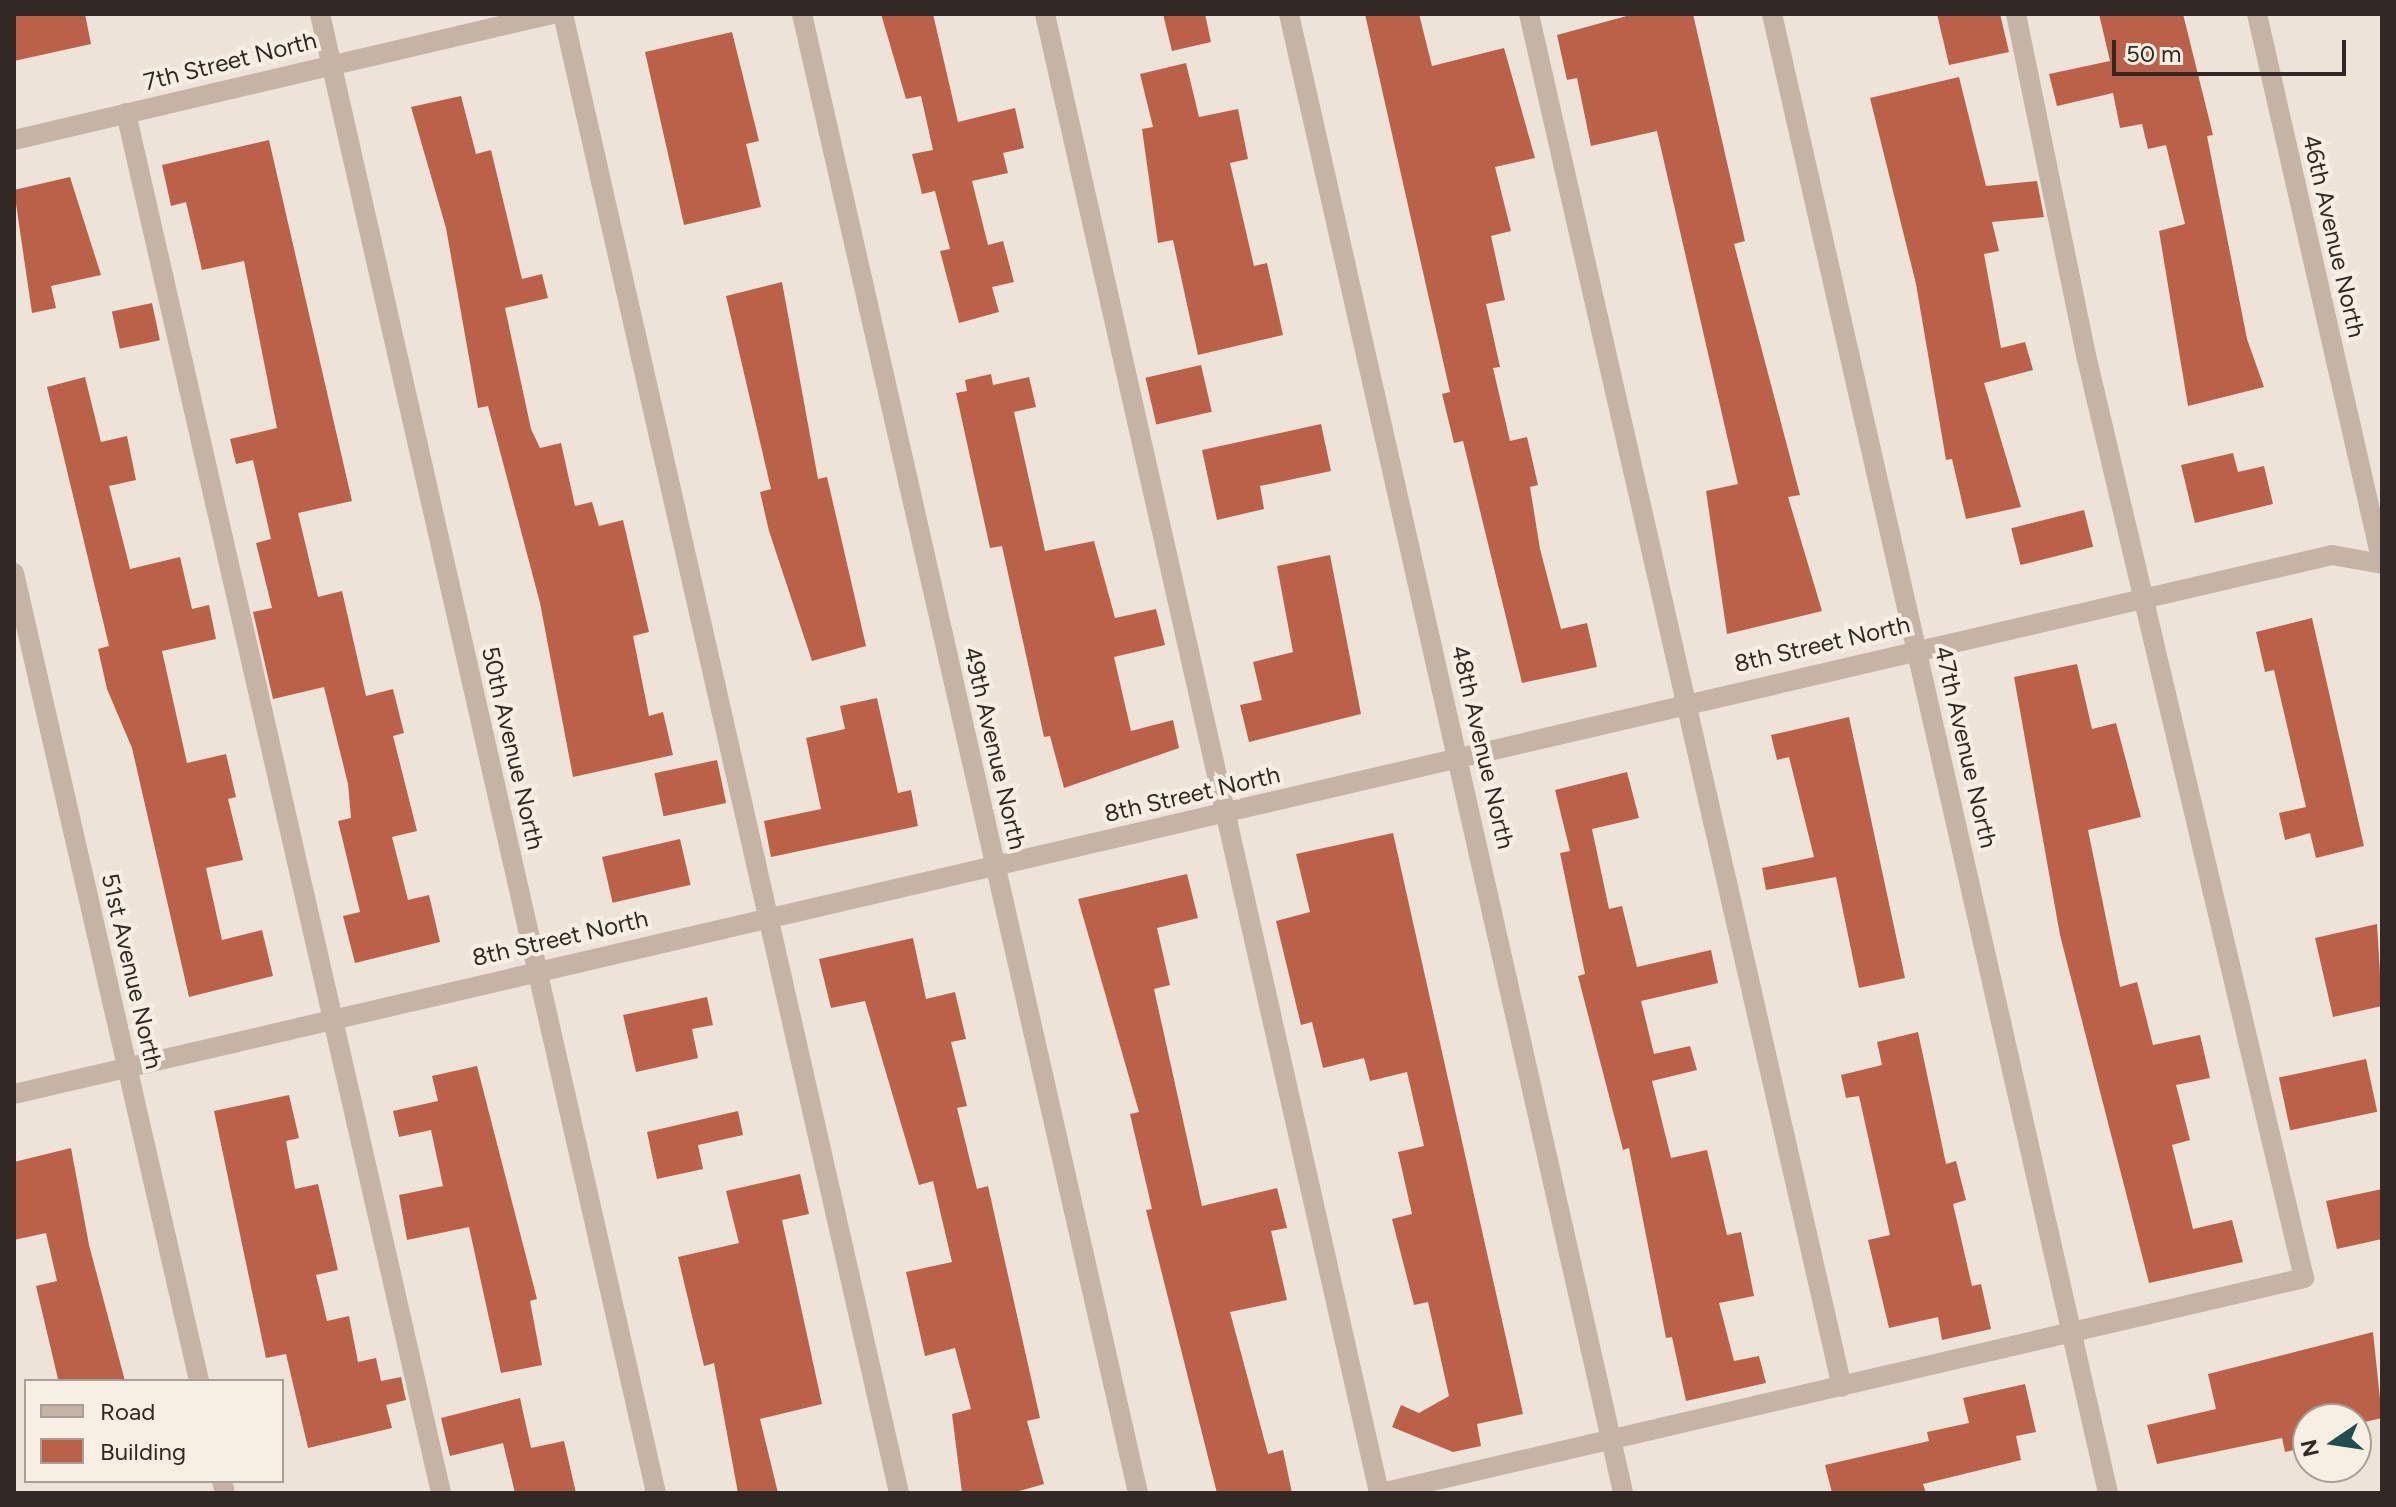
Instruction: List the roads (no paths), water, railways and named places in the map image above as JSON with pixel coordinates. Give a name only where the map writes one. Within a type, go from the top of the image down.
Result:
[{"type":"street","name":"50th Avenue North","points":[[320,14],[656,1493]]},
{"type":"street","name":"7th Street North","points":[[14,140],[331,63],[552,14]]},
{"type":"street","points":[[563,14],[899,1493]]},
{"type":"street","name":"49th Avenue North","points":[[802,14],[1138,1493]]},
{"type":"street","points":[[1045,14],[1380,1493],[2304,1278],[2146,596],[2016,14]]},
{"type":"street","name":"48th Avenue North","points":[[1289,14],[1460,759],[1623,1493]]},
{"type":"street","points":[[1529,14],[1842,1387]]},
{"type":"street","name":"47th Avenue North","points":[[1772,14],[2108,1493]]},
{"type":"street","name":"46th Avenue North","points":[[2257,14],[2382,563]]},
{"type":"street","points":[[126,113],[441,1493]]},
{"type":"street","name":"8th Street North","points":[[14,1094],[331,1017],[1460,759],[1684,703],[2146,596],[2332,555],[2382,563]]},
{"type":"street","name":"51st Avenue North","points":[[14,573],[199,1379]]}]
